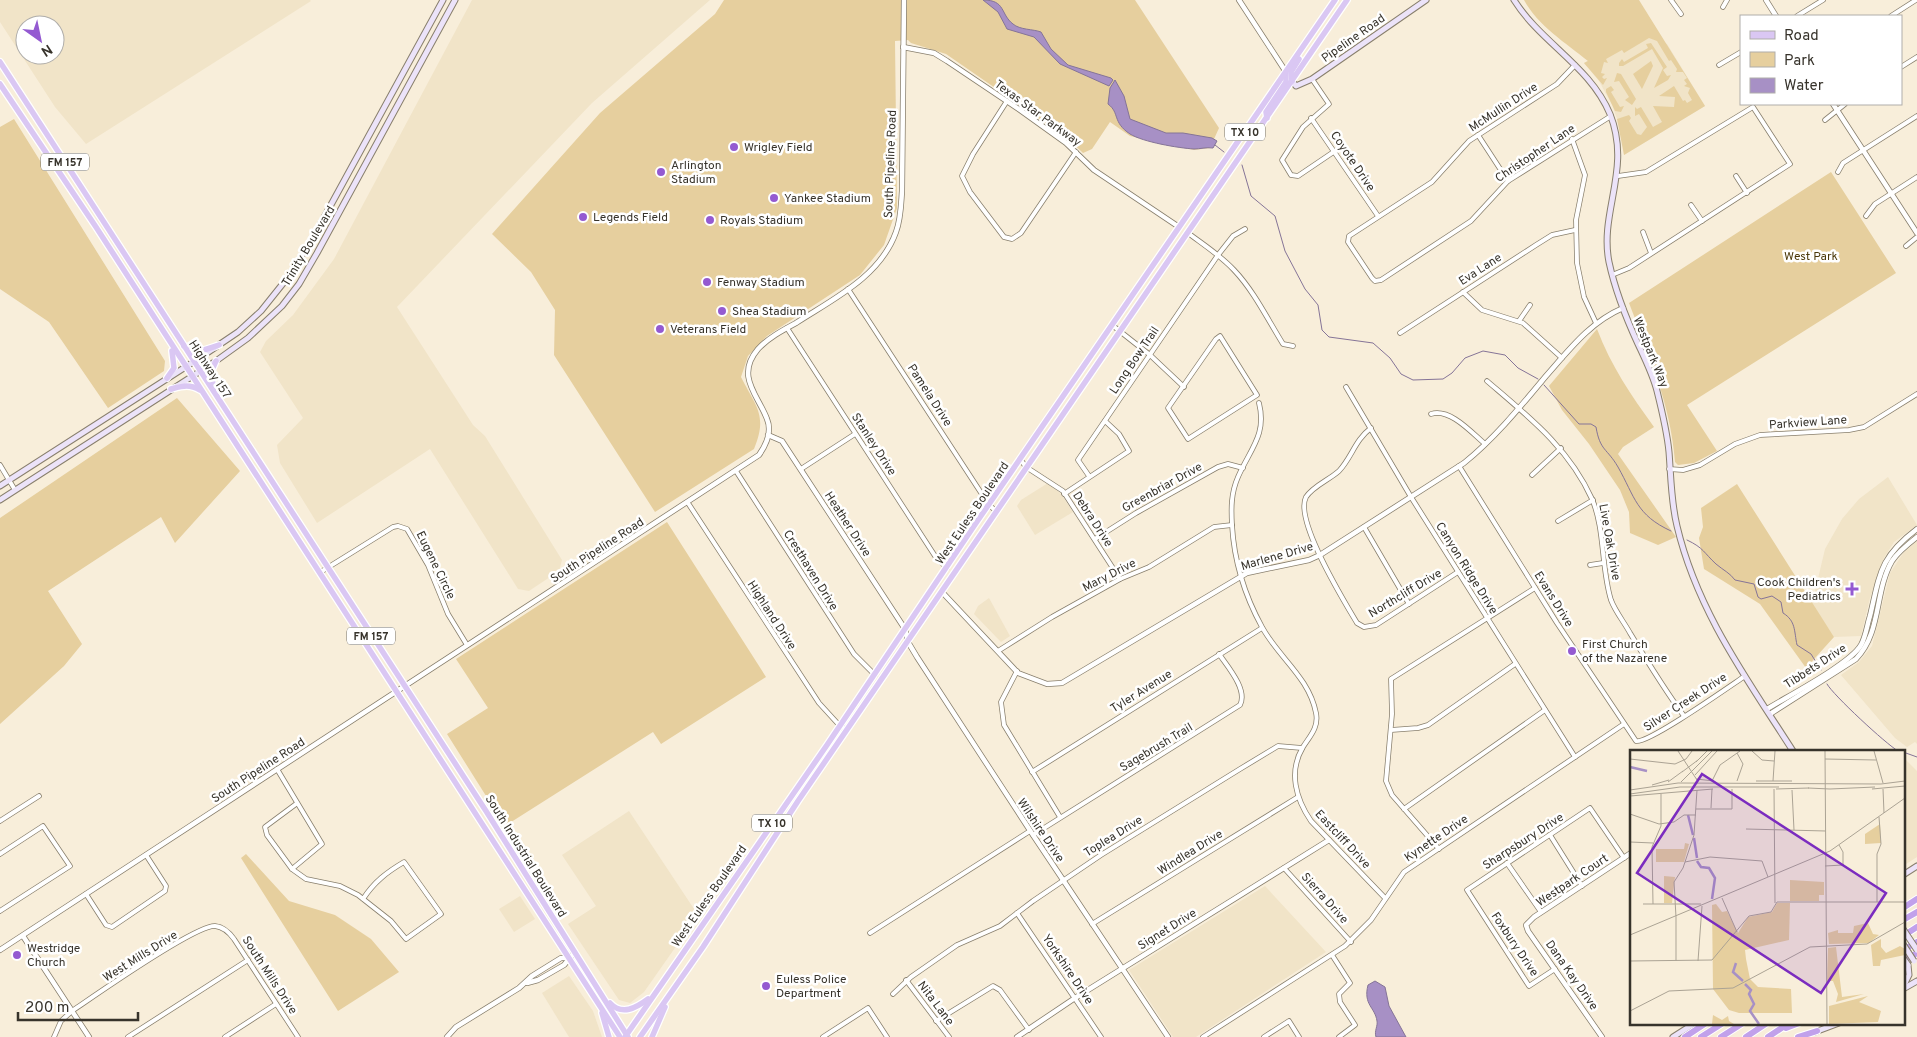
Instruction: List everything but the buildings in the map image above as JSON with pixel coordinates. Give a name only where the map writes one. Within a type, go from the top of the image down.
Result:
[{"type":"highway","points":[[1904,907],[1917,899]]},
{"type":"highway","points":[[1904,919],[1917,912]]},
{"type":"highway","points":[[1904,935],[1917,927]]},
{"type":"highway","points":[[1904,949],[1917,942]]},
{"type":"highway","points":[[1905,961],[1917,951]]},
{"type":"highway","points":[[1685,1037],[1704,1024]]},
{"type":"highway","points":[[1702,1037],[1722,1024]]},
{"type":"highway","points":[[1721,1037],[1741,1024]]},
{"type":"highway","points":[[1746,1037],[1766,1024]]},
{"type":"highway","points":[[1768,1037],[1787,1024]]},
{"type":"highway","points":[[1778,1030],[1796,1024]]},
{"type":"highway","points":[[1798,1037],[1817,1031]]},
{"type":"main road","name":"Trinity Boulevard","points":[[0,486],[219,345],[249,322],[270,300],[289,276],[326,214],[443,0]]},
{"type":"main road","name":"Trinity Boulevard","points":[[0,500],[216,361],[248,338],[282,306],[299,284],[336,220],[455,0]]},
{"type":"main road","name":"West Euless Boulevard","points":[[627,1036],[1335,0]]},
{"type":"main road","name":"West Euless Boulevard","points":[[640,1037],[996,511],[1347,0]]},
{"type":"main road","name":"Pipeline Road","points":[[1292,81],[1296,86],[1312,79],[1426,0]]},
{"type":"main road","name":"Westpark Way","points":[[1514,0],[1534,26],[1576,65],[1598,90],[1611,116],[1616,135],[1618,176],[1608,228],[1607,249],[1612,276],[1623,308],[1657,390],[1664,420],[1677,526],[1681,540],[1706,610],[1726,647],[1792,750]]},
{"type":"main road","points":[[1292,81],[1291,72],[1318,32],[1318,24]]},
{"type":"main road","name":"Highway 157","points":[[0,62],[404,687]]},
{"type":"main road","points":[[1267,118],[1266,112],[1286,82],[1286,72]]},
{"type":"main road","name":"Highway 157","points":[[0,84],[99,233],[396,692]]},
{"type":"main road","points":[[394,90],[404,95]]},
{"type":"main road","points":[[326,214],[336,220]]},
{"type":"main road","points":[[1179,227],[1188,233]]},
{"type":"main road","points":[[99,233],[108,228]]},
{"type":"main road","points":[[183,346],[202,352],[219,345]]},
{"type":"main road","points":[[167,378],[174,368],[171,346]]},
{"type":"main road","points":[[213,391],[212,370],[216,361]]},
{"type":"main road","points":[[171,389],[190,385],[201,390]]},
{"type":"main road","points":[[106,419],[112,428]]},
{"type":"main road","name":"South Industrial Boulevard","points":[[404,687],[627,1036]]},
{"type":"main road","name":"South Industrial Boulevard","points":[[396,692],[620,1037]]},
{"type":"main road","points":[[1904,874],[1917,866]]},
{"type":"main road","points":[[519,882],[527,877]]},
{"type":"main road","points":[[722,897],[726,901],[725,911]]},
{"type":"main road","points":[[1904,931],[1917,951]]},
{"type":"main road","points":[[1904,946],[1915,963]]},
{"type":"main road","points":[[683,952],[694,959]]},
{"type":"main road","points":[[1904,986],[1909,975],[1905,961]]},
{"type":"main road","points":[[1904,988],[1917,981]]},
{"type":"main road","points":[[1910,985],[1917,986]]},
{"type":"main road","points":[[601,994],[613,1006],[621,1010],[634,1009],[652,997]]},
{"type":"main road","points":[[652,1037],[670,995]]},
{"type":"main road","points":[[598,1001],[609,1037]]},
{"type":"main road","points":[[1673,1037],[1693,1024]]},
{"type":"main road","points":[[1808,1037],[1817,1031],[1835,1024]]},
{"type":"street","name":"South Pipeline Road","points":[[0,950],[760,455],[768,435],[768,419],[749,384],[749,369],[759,348],[848,290],[877,264],[889,247],[900,218],[904,0]]},
{"type":"street","points":[[1239,0],[1286,72]]},
{"type":"street","points":[[1671,0],[1681,14]]},
{"type":"street","points":[[1723,7],[1727,0]]},
{"type":"street","points":[[1766,0],[1775,15]]},
{"type":"street","points":[[1799,15],[1823,0]]},
{"type":"street","points":[[1893,15],[1916,0]]},
{"type":"street","name":"Texas Star Parkway","points":[[904,47],[934,53],[1007,101],[1076,152],[1094,170],[1179,227]]},
{"type":"street","points":[[1719,65],[1740,53]]},
{"type":"street","points":[[1902,66],[1917,57]]},
{"type":"street","name":"McMullin Drive","points":[[1348,239],[1351,234],[1432,182],[1468,141],[1561,81],[1576,65]]},
{"type":"street","points":[[1312,79],[1329,104],[1312,118],[1282,160],[1291,176],[1298,176],[1335,152]]},
{"type":"street","points":[[1007,101],[973,154],[962,176],[967,188],[1004,237],[1012,239],[1021,233],[1076,152]]},
{"type":"street","points":[[1834,105],[1917,233]]},
{"type":"street","points":[[1824,120],[1843,105]]},
{"type":"street","points":[[1612,276],[1747,193],[1790,164],[1753,107],[1646,172],[1618,176]]},
{"type":"street","name":"Christopher Lane","points":[[1348,239],[1372,278],[1378,281],[1471,221],[1508,181],[1611,116]]},
{"type":"street","points":[[1838,172],[1843,163],[1917,116]]},
{"type":"street","name":"Coyote Drive","points":[[1312,118],[1378,216]]},
{"type":"street","points":[[1478,135],[1508,181]]},
{"type":"street","points":[[1572,139],[1585,175],[1575,230],[1580,285],[1588,308],[1596,323]]},
{"type":"street","points":[[1736,176],[1747,193]]},
{"type":"street","points":[[1866,216],[1875,204],[1917,177]]},
{"type":"street","points":[[1691,205],[1702,221]]},
{"type":"street","name":"Long Bow Trail","points":[[1089,476],[1078,460],[1218,255],[1233,236],[1245,229]]},
{"type":"street","name":"Eva Lane","points":[[1400,333],[1552,235],[1575,230]]},
{"type":"street","points":[[1643,232],[1651,253]]},
{"type":"street","points":[[1188,233],[1218,255],[1235,271],[1256,300],[1283,344],[1293,346]]},
{"type":"street","points":[[1906,246],[1917,237]]},
{"type":"street","name":"Pamela Drive","points":[[848,290],[989,505],[996,511]]},
{"type":"street","points":[[1463,292],[1482,310],[1519,320],[1547,342],[1562,358]]},
{"type":"street","points":[[1519,320],[1530,305]]},
{"type":"street","name":"Marlene Drive","points":[[942,592],[1017,671],[1047,684],[1062,683],[1241,576],[1268,567],[1309,560],[1320,555],[1459,466],[1485,444],[1580,337],[1610,313],[1623,308]]},
{"type":"street","points":[[1112,325],[1150,355],[1184,387]]},
{"type":"street","name":"Stanley Drive","points":[[787,328],[935,556],[947,568]]},
{"type":"street","points":[[1220,336],[1257,395],[1188,439],[1168,408],[1184,387],[1216,338],[1220,336]]},
{"type":"street","name":"Live Oak Drive","points":[[1487,381],[1561,448],[1593,500],[1603,563],[1612,602],[1664,689],[1684,716]]},
{"type":"street","name":"Canyon Ridge Drive","points":[[1346,387],[1411,498],[1575,756]]},
{"type":"street","name":"Parkview Lane","points":[[1670,470],[1682,470],[1700,466],[1735,444],[1760,435],[1849,430],[1864,427],[1917,394]]},
{"type":"street","name":"Eastcliff Drive","points":[[1259,403],[1262,416],[1260,434],[1243,468],[1232,497],[1234,555],[1262,628],[1308,688],[1317,714],[1315,730],[1302,748],[1296,766],[1295,785],[1298,797],[1311,822],[1385,898]]},
{"type":"street","points":[[1431,414],[1440,412],[1453,418],[1485,444]]},
{"type":"street","points":[[1064,494],[1129,451],[1119,434],[1105,421]]},
{"type":"street","points":[[1320,555],[1306,522],[1305,501],[1307,496],[1340,470],[1361,435],[1370,428]]},
{"type":"street","points":[[801,469],[856,434]]},
{"type":"street","name":"Heather Drive","points":[[768,435],[782,441],[905,630]]},
{"type":"street","points":[[1532,475],[1561,448]]},
{"type":"street","name":"Debra Drive","points":[[1020,459],[1026,467],[1054,484],[1064,494],[1120,579]]},
{"type":"street","name":"Greenbriar Drive","points":[[1095,539],[1136,513],[1218,467],[1228,464],[1243,468]]},
{"type":"street","points":[[0,465],[15,490]]},
{"type":"street","name":"Evans Drive","points":[[1459,466],[1535,588],[1635,740]]},
{"type":"street","name":"Cresthaven Drive","points":[[736,471],[854,654],[875,675]]},
{"type":"street","points":[[1558,521],[1593,500]]},
{"type":"street","name":"Highland Drive","points":[[688,503],[819,703],[840,726],[847,730]]},
{"type":"street","name":"Mary Drive","points":[[998,651],[1120,579],[1149,567],[1214,527],[1232,525]]},
{"type":"street","name":"Eugene Circle","points":[[319,573],[393,527],[398,526],[407,529],[428,565],[448,614],[467,646]]},
{"type":"street","points":[[1364,527],[1409,604]]},
{"type":"street","name":"Tibbets Drive","points":[[1770,714],[1847,662],[1861,645],[1867,628],[1879,576],[1891,552],[1917,529]]},
{"type":"street","name":"Tibbets Drive","points":[[1767,709],[1863,652],[1873,629],[1886,578],[1895,558],[1917,537]]},
{"type":"street","points":[[1891,552],[1895,558]]},
{"type":"street","name":"Northcliff Drive","points":[[1320,555],[1361,626],[1376,625],[1458,572]]},
{"type":"street","points":[[1590,565],[1603,563]]},
{"type":"street","points":[[1879,576],[1886,578]]},
{"type":"street","points":[[1439,849],[1392,795],[1386,781],[1391,730],[1392,677],[1535,588]]},
{"type":"street","name":"Tyler Avenue","points":[[1032,772],[1262,628]]},
{"type":"street","points":[[1867,628],[1873,629]]},
{"type":"street","name":"Wilshire Drive","points":[[905,630],[908,642],[1031,833],[1168,1037]]},
{"type":"street","name":"Sagebrush Trail","points":[[870,934],[1240,705],[1243,700],[1242,690],[1219,654]]},
{"type":"street","points":[[1391,730],[1418,728],[1428,725],[1515,664]]},
{"type":"street","points":[[1017,671],[1004,695],[1001,716],[1008,735],[1060,817]]},
{"type":"street","name":"Silver Creek Drive","points":[[1635,740],[1643,741],[1745,676]]},
{"type":"street","points":[[1404,809],[1545,710]]},
{"type":"street","name":"Kynette Drive","points":[[1203,1037],[1351,942],[1371,920],[1404,872],[1624,724]]},
{"type":"street","name":"Toplea Drive","points":[[893,994],[906,980],[958,945],[1000,926],[1063,881],[1240,768],[1278,746],[1302,748]]},
{"type":"street","points":[[277,769],[296,804],[322,844],[292,869]]},
{"type":"street","points":[[0,821],[39,796]]},
{"type":"street","name":"Windlea Drive","points":[[1092,924],[1298,797]]},
{"type":"street","points":[[296,804],[265,827],[267,834],[292,869],[306,880],[340,886],[363,899],[391,921],[406,938],[441,914],[404,862],[385,874],[372,886],[363,899]]},
{"type":"street","name":"Sharpsbury Drive","points":[[1466,890],[1590,808],[1624,858]]},
{"type":"street","points":[[0,854],[43,826],[70,866],[0,911]]},
{"type":"street","points":[[1550,835],[1582,886]]},
{"type":"street","name":"Signet Drive","points":[[1017,1037],[1122,968],[1329,840]]},
{"type":"street","name":"Westpark Court","points":[[1526,925],[1541,912],[1630,854]]},
{"type":"street","points":[[86,894],[106,925],[112,927],[165,892],[166,886],[146,855]]},
{"type":"street","points":[[1508,863],[1541,912]]},
{"type":"street","name":"Sierra Drive","points":[[1284,868],[1351,942]]},
{"type":"street","name":"Foxbury Drive","points":[[1466,890],[1529,986],[1555,968]]},
{"type":"street","name":"Yorkshire Drive","points":[[1017,913],[1101,1037]]},
{"type":"street","name":"Dana Kay Drive","points":[[1526,925],[1528,931],[1602,1037]]},
{"type":"street","name":"West Mills Drive","points":[[54,1037],[61,1021],[72,1011],[186,939],[210,927],[221,928]]},
{"type":"street","name":"South Mills Drive","points":[[221,928],[229,933],[298,1037]]},
{"type":"street","points":[[23,936],[89,1037]]},
{"type":"street","points":[[447,1037],[456,1027],[526,983],[538,980],[564,965],[575,952]]},
{"type":"street","points":[[1332,955],[1350,983],[1339,994],[1338,1000],[1355,1025],[1339,1037]]},
{"type":"street","points":[[128,1037],[248,960]]},
{"type":"street","name":"Nita Lane","points":[[906,980],[949,1037]]},
{"type":"street","points":[[936,1021],[993,986],[1000,990],[1029,1030]]},
{"type":"street","points":[[225,1037],[276,1004]]},
{"type":"street","points":[[824,1037],[868,1008],[887,1037]]},
{"type":"street","points":[[1264,1037],[1289,1020],[1299,1037]]},
{"type":"shaded area","points":[[0,0],[311,1],[86,144],[55,107],[28,65],[65,65],[65,15],[15,15],[15,45],[0,22]]},
{"type":"shaded area","points":[[472,0],[710,0],[592,103],[397,307],[473,425],[485,436],[562,560],[559,571],[529,591],[518,589],[430,449],[317,523],[280,463],[277,445],[303,418],[260,352],[266,341],[293,315],[334,259]]},
{"type":"shaded area","points":[[1652,37],[1667,44],[1705,106],[1624,155],[1621,130],[1612,105],[1599,81],[1584,63],[1626,38]]},
{"type":"shaded area","points":[[1888,477],[1917,525],[1894,542],[1884,558],[1870,598],[1861,636],[1834,637],[1812,604],[1825,549],[1842,519],[1859,499]]},
{"type":"shaded area","points":[[1048,483],[1061,494],[1073,512],[1035,535],[1017,506],[1021,500]]},
{"type":"shaded area","points":[[1917,541],[1917,744],[1915,742],[1907,747],[1895,738],[1841,675],[1859,662],[1872,646],[1890,573],[1904,552]]},
{"type":"shaded area","points":[[989,598],[1010,636],[1001,642],[974,614],[978,606]]},
{"type":"shaded area","points":[[1906,760],[1917,771],[1917,857],[1904,865],[1904,761]]},
{"type":"shaded area","points":[[629,811],[698,915],[644,992],[630,1003],[619,1000],[568,924],[596,906],[562,855]]},
{"type":"shaded area","points":[[1265,886],[1326,952],[1196,1037],[1173,1037],[1129,970]]},
{"type":"shaded area","points":[[520,896],[535,919],[514,932],[499,909]]},
{"type":"shaded area","points":[[569,976],[593,1011],[602,1037],[569,1037],[542,993]]},
{"type":"green space","points":[[724,0],[1135,0],[1219,128],[1210,148],[1194,150],[1130,136],[1110,122],[1092,149],[1083,153],[1066,137],[946,54],[911,43],[908,40],[895,41],[897,208],[884,245],[860,275],[767,336],[748,356],[741,377],[755,404],[760,419],[760,428],[754,449],[655,512],[554,355],[555,310],[531,272],[492,234],[600,113],[715,14]]},
{"type":"green space","points":[[1524,0],[1639,0],[1705,106],[1624,155],[1617,119],[1629,115],[1631,118],[1629,121],[1637,134],[1641,135],[1647,127],[1639,114],[1635,116],[1635,107],[1637,109],[1641,107],[1653,127],[1662,122],[1653,106],[1674,107],[1675,97],[1659,96],[1674,86],[1683,101],[1685,100],[1687,103],[1692,100],[1688,93],[1690,88],[1684,86],[1687,84],[1684,80],[1687,78],[1683,72],[1676,72],[1677,69],[1671,60],[1669,61],[1657,41],[1649,38],[1624,53],[1622,50],[1606,59],[1608,63],[1604,62],[1601,73],[1605,74],[1602,77],[1604,79],[1607,78],[1603,85],[1584,63],[1588,61],[1545,26]]},
{"type":"green space","points":[[1651,43],[1667,67],[1663,70],[1667,76],[1671,75],[1668,80],[1654,88],[1663,68],[1652,49],[1623,66],[1619,66],[1622,59],[1624,62],[1648,48],[1646,44]]},
{"type":"green space","points":[[1651,61],[1653,66],[1642,89],[1633,74]]},
{"type":"green space","points":[[1617,73],[1621,74],[1636,99],[1632,105],[1625,100],[1629,97],[1619,81],[1614,82]]},
{"type":"green space","points":[[1611,86],[1614,90],[1611,92],[1620,107],[1624,106],[1621,112],[1615,111],[1606,92],[1606,89]]},
{"type":"green space","points":[[14,119],[165,361],[164,371],[108,408],[49,322],[0,289],[0,127]]},
{"type":"green space","name":"West Park","points":[[1831,172],[1896,273],[1687,405],[1717,451],[1694,463],[1678,465],[1675,462],[1669,421],[1658,381],[1629,303]]},
{"type":"green space","points":[[1597,329],[1622,380],[1654,427],[1623,447],[1618,454],[1676,537],[1658,545],[1630,533],[1629,512],[1620,490],[1589,444],[1562,410],[1549,386]]},
{"type":"green space","points":[[177,398],[240,471],[175,543],[161,517],[48,591],[82,644],[64,666],[0,724],[0,518]]},
{"type":"green space","points":[[1737,484],[1834,637],[1806,668],[1760,604],[1704,569],[1699,538],[1703,527],[1701,508]]},
{"type":"green space","points":[[667,522],[766,677],[661,744],[653,732],[505,826],[447,734],[488,708],[456,659]]},
{"type":"green space","points":[[246,854],[289,901],[335,915],[371,939],[399,972],[338,1011],[241,858]]},
{"type":"water","points":[[983,0],[996,2],[1009,20],[1016,26],[1041,32],[1051,49],[1068,65],[1113,80],[1109,86],[1060,64],[1034,37],[1007,29],[998,12]]},
{"type":"water","points":[[1115,80],[1124,96],[1130,119],[1166,133],[1183,133],[1212,138],[1217,141],[1213,148],[1194,149],[1170,146],[1143,140],[1124,130],[1118,122],[1112,107],[1108,104],[1110,88]]},
{"type":"water","points":[[1375,981],[1385,987],[1389,1006],[1406,1037],[1376,1037],[1376,1016],[1367,997],[1368,985]]},
{"type":"waterway","points":[[1215,145],[1224,152]]},
{"type":"waterway","points":[[1242,165],[1251,196],[1275,216],[1285,251],[1305,289],[1318,305],[1322,330],[1329,337],[1373,343],[1390,358],[1401,374],[1413,380],[1443,379],[1452,373],[1465,358],[1483,351],[1505,355],[1518,368],[1538,379]]},
{"type":"waterway","points":[[1544,385],[1579,424],[1591,424],[1596,427],[1602,445],[1618,467],[1643,512],[1659,525],[1671,531]]},
{"type":"waterway","points":[[1687,540],[1700,548],[1735,580],[1754,584],[1758,597],[1761,599],[1772,596],[1781,602],[1783,613],[1790,619],[1795,631],[1797,645],[1811,654],[1821,670]]},
{"type":"waterway","points":[[1827,684],[1860,719],[1897,750]]},
{"type":"waterway","points":[[1904,752],[1917,757]]},
{"type":"place","name":"Wrigley Field","points":[[734,147]]},
{"type":"place","name":"Arlington Stadium","points":[[661,172]]},
{"type":"place","name":"Yankee Stadium","points":[[774,198]]},
{"type":"place","name":"Legends Field","points":[[583,217]]},
{"type":"place","name":"Royals Stadium","points":[[710,220]]},
{"type":"place","name":"Fenway Stadium","points":[[707,282]]},
{"type":"place","name":"Shea Stadium","points":[[722,311]]},
{"type":"place","name":"Veterans Field","points":[[660,329]]},
{"type":"place","name":"Cook Children's Pediatrics","points":[[1852,589]]},
{"type":"place","name":"First Church of the Nazarene","points":[[1572,651]]},
{"type":"place","name":"Westridge Church","points":[[17,955]]},
{"type":"place","name":"Euless Police Department","points":[[766,986]]}]
